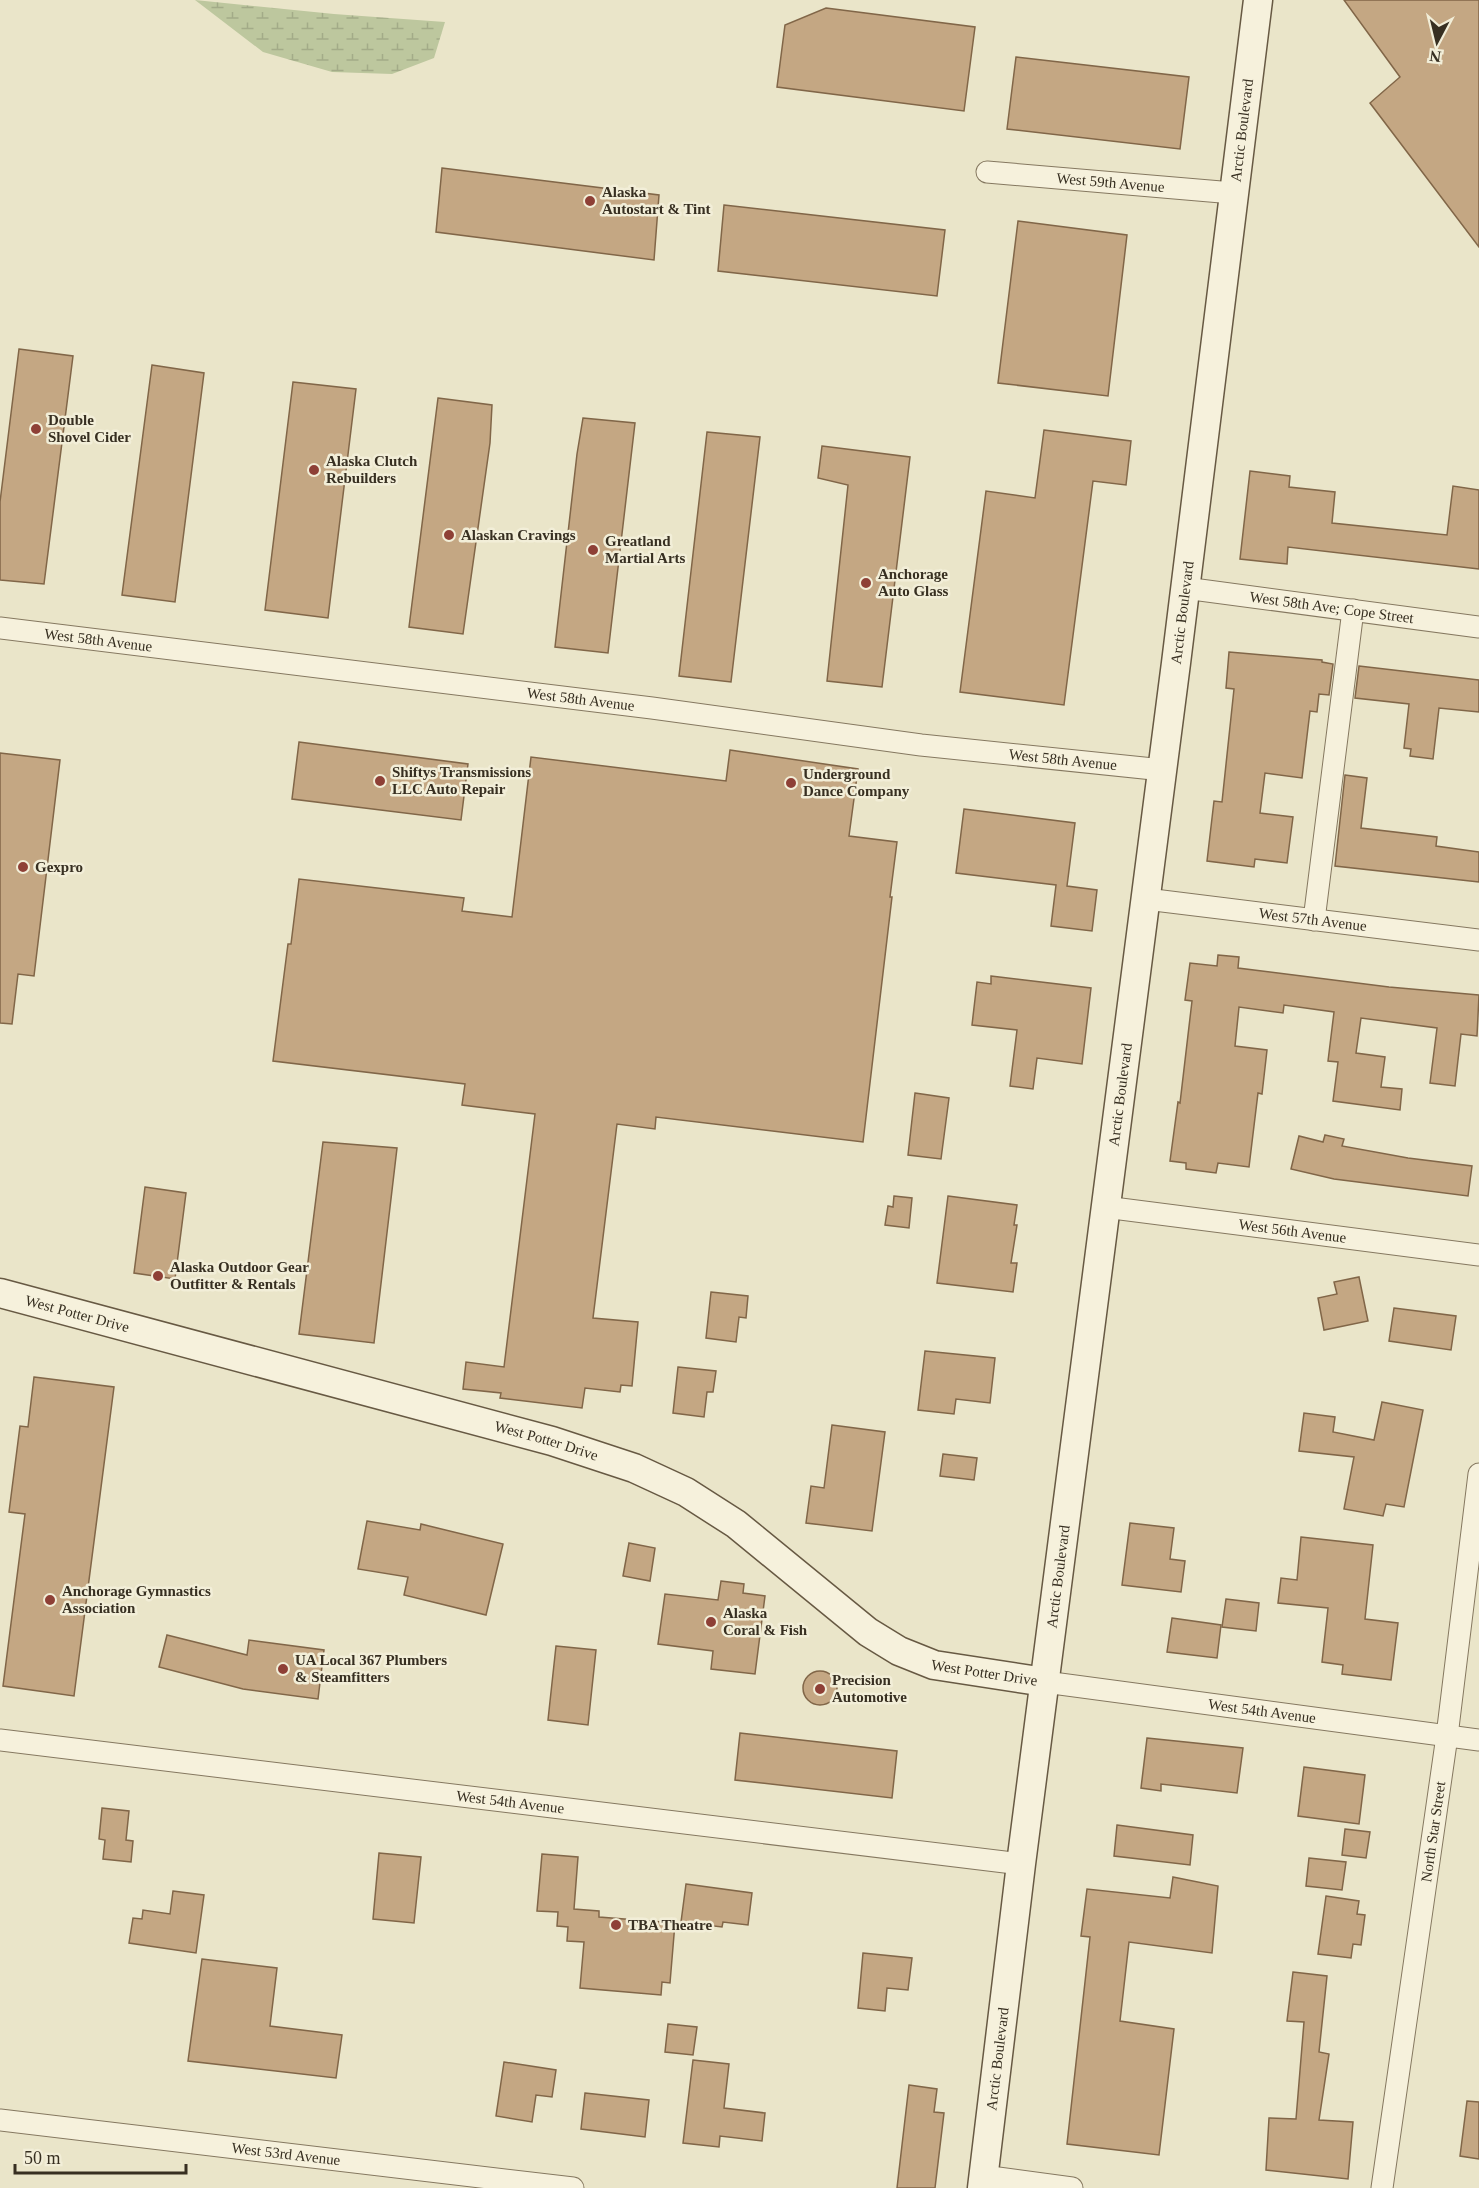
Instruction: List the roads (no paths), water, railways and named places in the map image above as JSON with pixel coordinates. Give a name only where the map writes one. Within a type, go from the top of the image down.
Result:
[{"type":"main road","name":"Arctic Boulevard","points":[[982,2182],[1105,1207],[1163,770],[1258,0]]},
{"type":"main road","name":"West Potter Drive","points":[[0,1293],[552,1441],[634,1468],[686,1492],[736,1524],[868,1632],[899,1652],[934,1665],[1045,1682]]},
{"type":"street","name":"West 59th Avenue","points":[[987,172],[1233,193]]},
{"type":"street","name":"West 58th Ave; Cope Street","points":[[1185,588],[1479,627]]},
{"type":"street","points":[[1314,920],[1353,610]]},
{"type":"street","name":"West 58th Avenue","points":[[0,628],[663,710],[921,745],[1163,770]]},
{"type":"street","name":"West 57th Avenue","points":[[1146,899],[1479,940]]},
{"type":"street","name":"West 56th Avenue","points":[[1105,1207],[1479,1255]]},
{"type":"street","name":"North Star Street","points":[[1382,2188],[1447,1736],[1479,1474]]},
{"type":"street","name":"West 54th Avenue","points":[[1045,1682],[1479,1740]]},
{"type":"street","name":"West 54th Avenue","points":[[0,1740],[1021,1864]]},
{"type":"street","name":"West 53rd Avenue","points":[[0,2120],[573,2188]]},
{"type":"street","points":[[982,2182],[1072,2188]]},
{"type":"place","name":"Alaska Autostart & Tint","points":[[590,201]]},
{"type":"place","name":"Double Shovel Cider","points":[[36,429]]},
{"type":"place","name":"Alaska Clutch Rebuilders","points":[[314,470]]},
{"type":"place","name":"Alaskan Cravings","points":[[449,535]]},
{"type":"place","name":"Greatland Martial Arts","points":[[593,550]]},
{"type":"place","name":"Anchorage Auto Glass","points":[[866,583]]},
{"type":"place","name":"Shiftys Transmissions LLC Auto Repair","points":[[380,781]]},
{"type":"place","name":"Underground Dance Company","points":[[791,783]]},
{"type":"place","name":"Gexpro","points":[[23,867]]},
{"type":"place","name":"Alaska Outdoor Gear Outfitter & Rentals","points":[[158,1276]]},
{"type":"place","name":"Anchorage Gymnastics Association","points":[[50,1600]]},
{"type":"place","name":"Alaska Coral & Fish","points":[[711,1622]]},
{"type":"place","name":"UA Local 367 Plumbers & Steamfitters","points":[[283,1669]]},
{"type":"place","name":"Precision Automotive","points":[[820,1689]]},
{"type":"place","name":"TBA Theatre","points":[[616,1925]]}]
